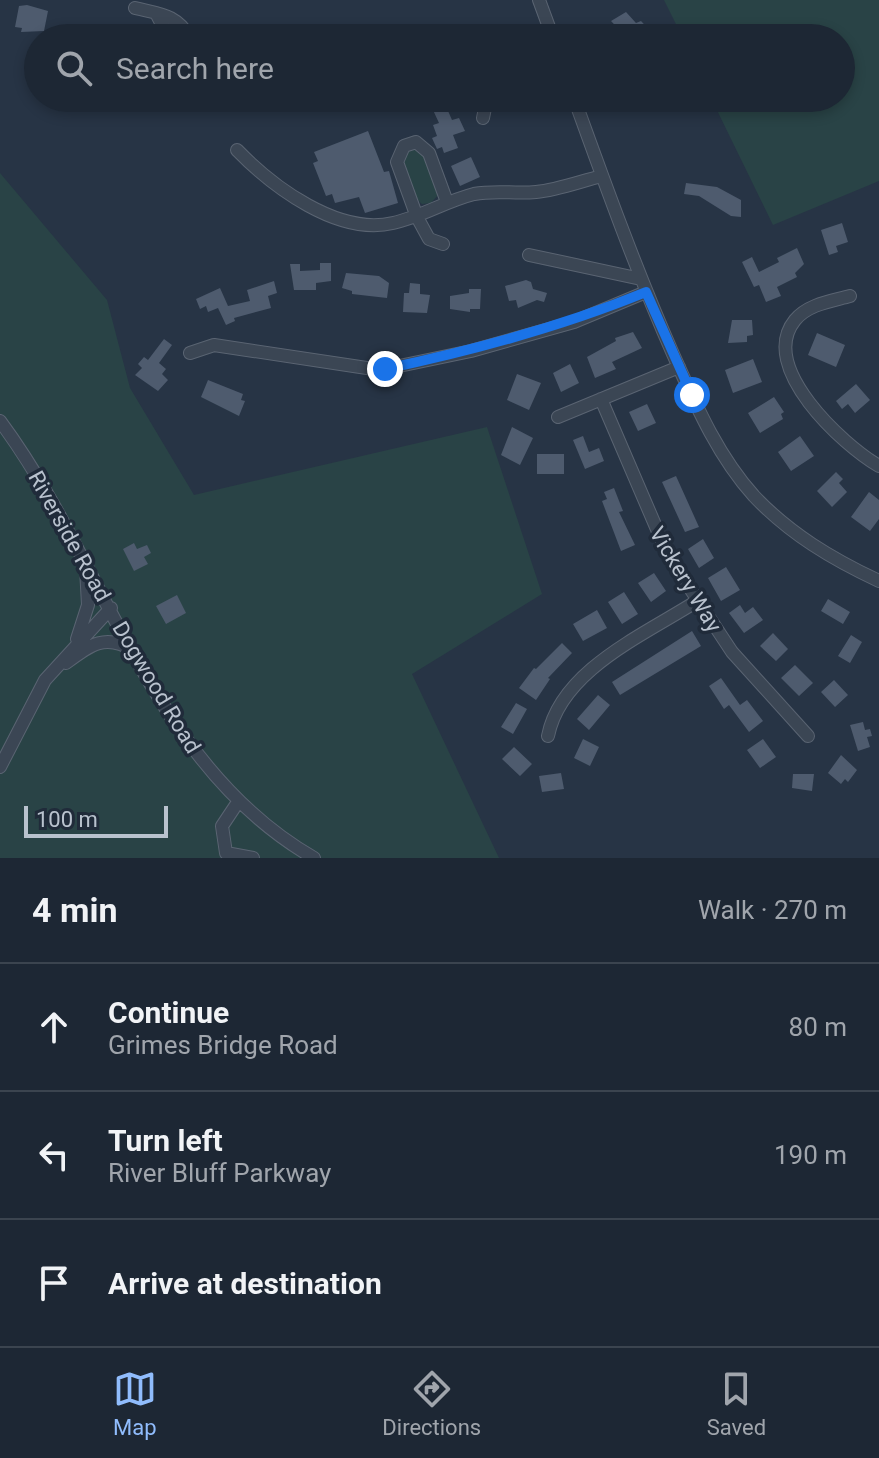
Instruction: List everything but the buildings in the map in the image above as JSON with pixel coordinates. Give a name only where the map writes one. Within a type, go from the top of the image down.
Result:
[{"type":"street","points":[[539,0],[548,24]]},
{"type":"street","points":[[135,8],[182,24]]},
{"type":"street","points":[[156,13],[162,24]]},
{"type":"street","points":[[483,118],[484,112]]},
{"type":"street","points":[[579,112],[646,292],[720,449],[752,493],[812,545],[879,581]]},
{"type":"street","points":[[443,244],[429,239],[417,217],[397,162],[404,146],[416,142],[425,148],[447,202]]},
{"type":"street","points":[[237,150],[254,168],[325,214],[372,225],[417,217],[447,202],[492,191],[536,192],[602,176]]},
{"type":"street","points":[[529,255],[641,279]]},
{"type":"street","points":[[190,353],[214,345],[380,370],[471,351],[574,322],[646,292]]},
{"type":"street","points":[[850,296],[802,313],[790,328],[786,351],[799,387],[816,412],[849,446],[879,466]]},
{"type":"street","points":[[558,417],[679,367]]},
{"type":"street","name":"Vickery Way","points":[[601,399],[659,538],[697,601],[732,652],[808,736]]},
{"type":"street","name":"Riverside Road","points":[[0,421],[31,465],[111,608],[45,680],[0,767]]},
{"type":"street","points":[[74,645],[88,605],[85,560]]},
{"type":"street","points":[[548,736],[556,709],[575,682],[697,601]]},
{"type":"street","name":"Dogwood Road","points":[[111,608],[188,744],[238,802],[272,831],[314,858]]},
{"type":"street","points":[[45,680],[98,641],[115,641],[133,650]]},
{"type":"street","points":[[238,802],[222,826],[221,855],[253,858]]},
{"type":"green space","points":[[664,0],[879,0],[879,181],[773,225],[718,112],[855,112],[855,24],[676,24]]},
{"type":"green space","points":[[415,149],[424,154],[438,195],[431,203],[422,204],[407,180],[404,159],[406,153]]},
{"type":"green space","points":[[0,173],[107,300],[130,388],[194,495],[487,427],[542,594],[412,674],[499,858],[0,858]]},
{"type":"route","points":[[385,369],[471,351],[574,322],[646,292],[692,395]]}]
